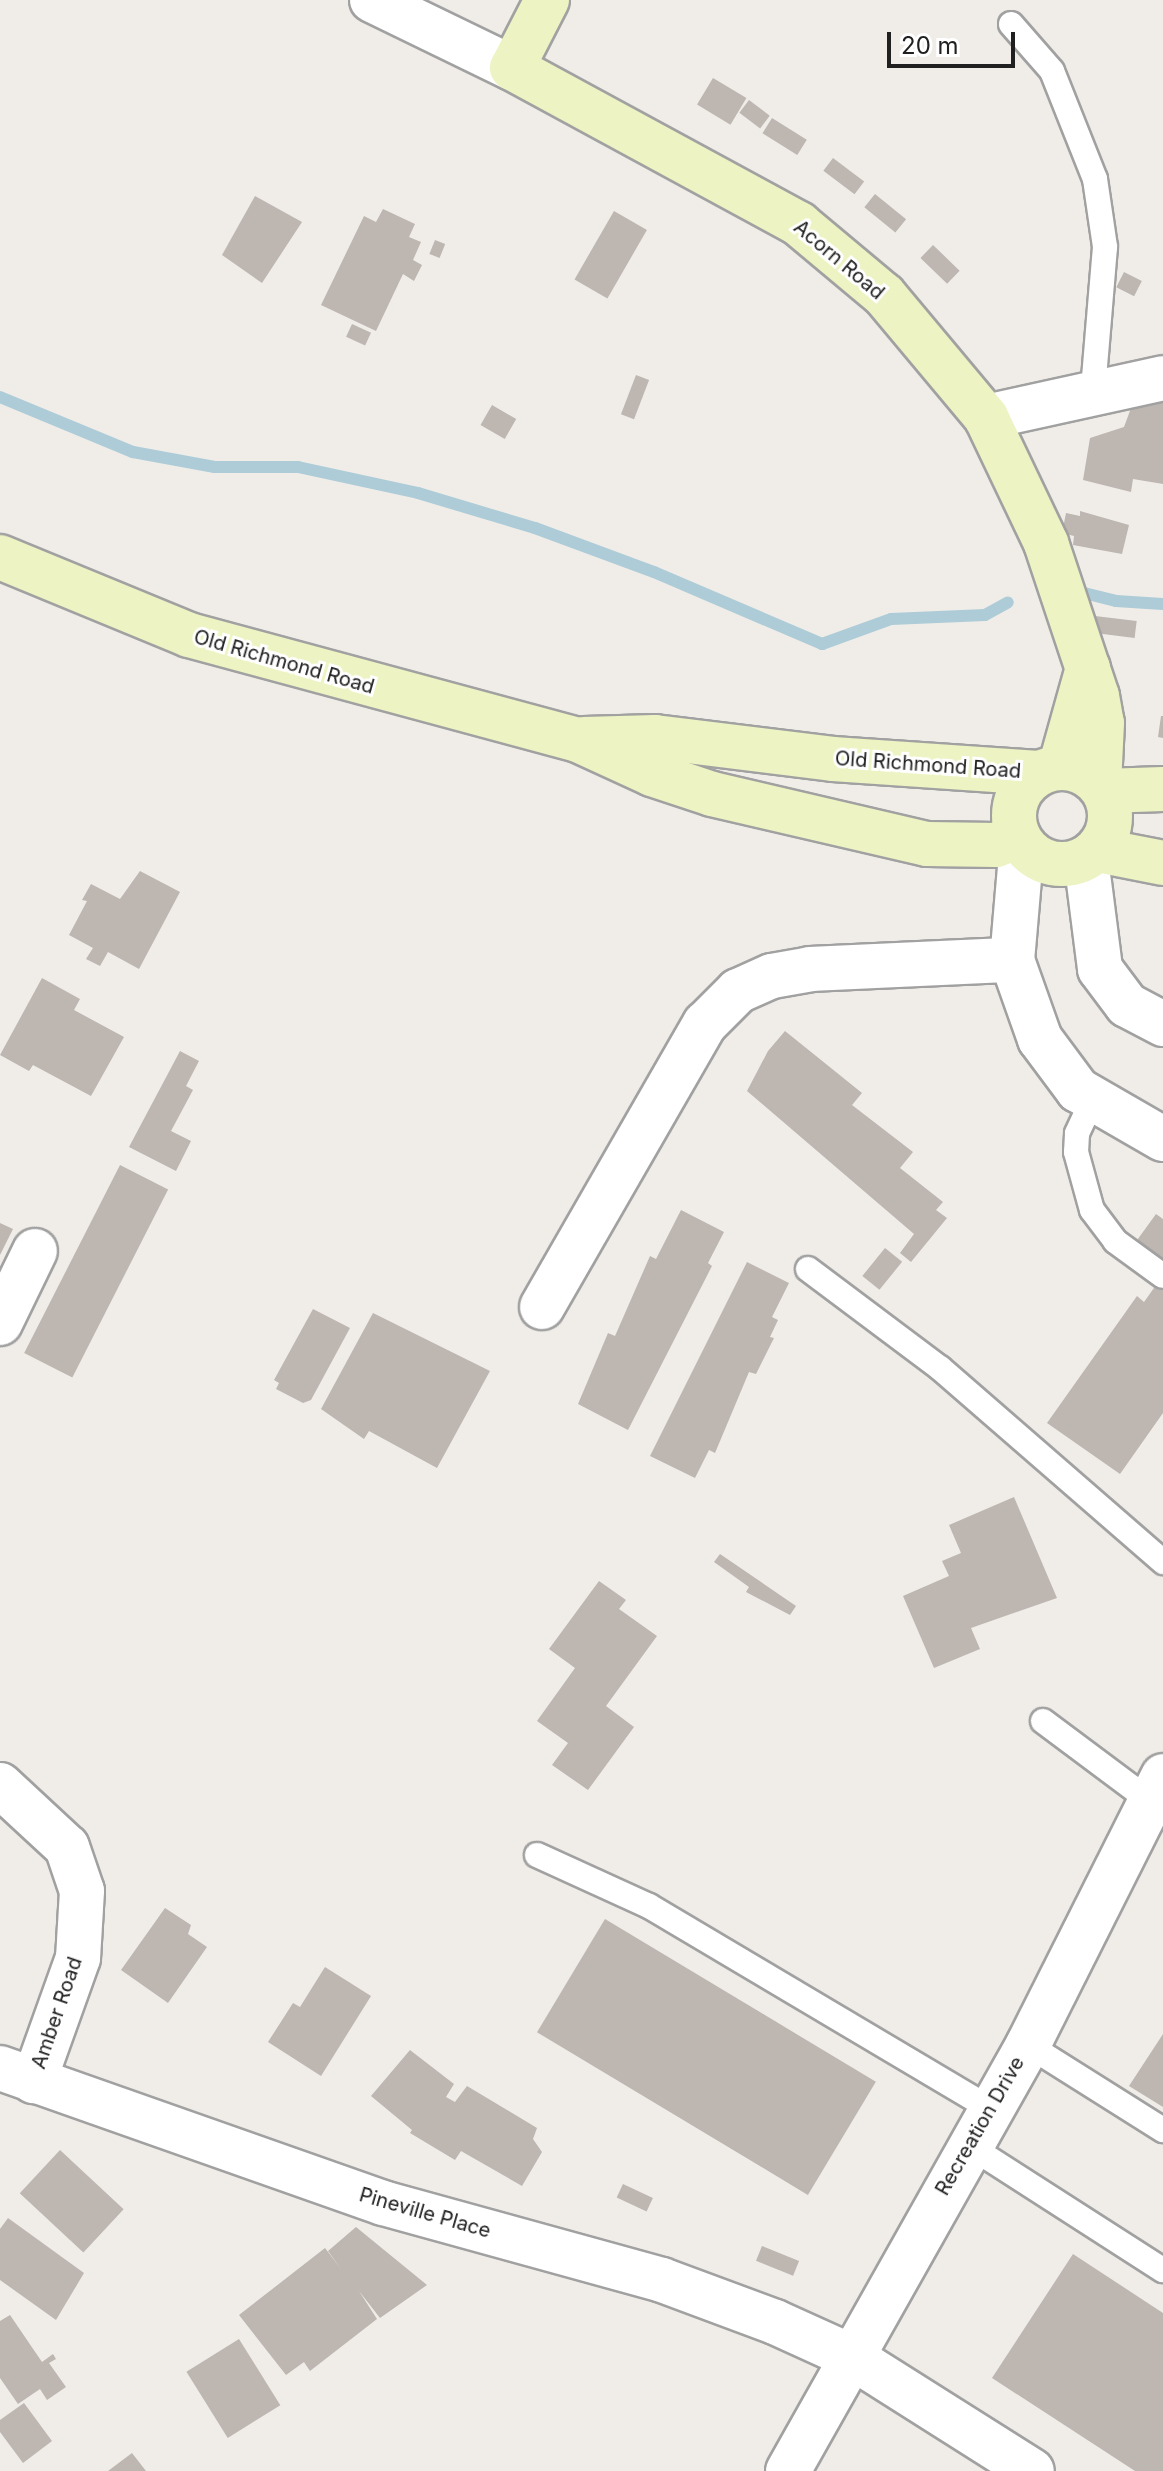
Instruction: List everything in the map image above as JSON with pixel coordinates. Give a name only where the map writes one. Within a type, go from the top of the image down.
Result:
[{"type":"street","name":"Acorn Road","points":[[372,0],[512,68],[799,224],[884,295],[986,417],[1046,543],[1088,668],[1075,779]]},
{"type":"street","points":[[512,68],[547,0]]},
{"type":"street","points":[[986,417],[1163,378]]},
{"type":"street","name":"Old Richmond Road","points":[[0,557],[189,635],[578,740],[667,779],[842,826],[970,847],[1020,840],[1016,801],[1075,779]]},
{"type":"street","name":"Old Richmond Road","points":[[578,740],[655,737],[833,759],[1163,789]]},
{"type":"street","points":[[1075,779],[1111,822],[1092,854],[1100,969],[1127,1005],[1163,1024]]},
{"type":"street","points":[[1020,840],[1040,860],[1063,864],[1092,854],[1163,863]]},
{"type":"street","points":[[1020,840],[1012,960],[1040,1039],[1078,1090],[1163,1139]]},
{"type":"street","points":[[542,1307],[705,1024],[738,991],[772,976],[810,969],[1012,960]]},
{"type":"street","points":[[0,1323],[35,1251]]},
{"type":"street","name":"Amber Road","points":[[0,1785],[67,1847],[82,1891],[78,1958],[17,2075]]},
{"type":"street","name":"Recreation Drive","points":[[788,2471],[978,2126],[1028,2045],[1157,1789]]},
{"type":"street","name":"Pineville Place","points":[[17,2075],[383,2203],[662,2280],[850,2356],[1032,2471]]},
{"type":"lane","points":[[1011,24],[1052,71],[1095,179],[1105,247],[1093,391]]},
{"type":"lane","points":[[1093,1099],[1077,1134],[1076,1152],[1092,1210],[1115,1241],[1163,1276]]},
{"type":"lane","points":[[808,1269],[940,1368],[1163,1562]]},
{"type":"lane","points":[[1043,1721],[1157,1789]]},
{"type":"lane","points":[[537,1855],[649,1906],[978,2126],[1163,2270]]},
{"type":"lane","points":[[1028,2045],[1163,2130]]},
{"type":"building","points":[[713,78],[746,98],[730,125],[697,105]]},
{"type":"building","points":[[749,100],[770,116],[760,128],[739,113]]},
{"type":"building","points":[[772,118],[807,140],[797,155],[762,133]]},
{"type":"building","points":[[833,158],[864,181],[855,194],[823,171]]},
{"type":"building","points":[[875,194],[906,219],[895,232],[864,207]]},
{"type":"building","points":[[255,196],[302,222],[262,283],[222,255]]},
{"type":"building","points":[[383,209],[415,224],[409,237],[421,242],[413,260],[422,265],[414,281],[403,274],[376,331],[321,305],[364,216],[376,222]]},
{"type":"building","points":[[614,211],[647,230],[607,298],[574,279]]},
{"type":"building","points":[[435,240],[445,244],[440,258],[429,254]]},
{"type":"building","points":[[933,245],[960,271],[947,284],[920,258]]},
{"type":"building","points":[[1124,272],[1142,281],[1134,296],[1116,287]]},
{"type":"building","points":[[352,324],[371,333],[365,346],[346,337]]},
{"type":"building","points":[[636,375],[649,380],[634,419],[621,414]]},
{"type":"building","points":[[1138,389],[1163,390],[1163,484],[1133,479],[1131,492],[1083,480],[1090,438],[1124,427]]},
{"type":"building","points":[[492,405],[516,419],[505,439],[480,425]]},
{"type":"building","points":[[1080,511],[1129,525],[1122,554],[1073,545],[1074,536],[1062,533],[1066,513],[1080,516]]},
{"type":"building","points":[[1095,616],[1137,621],[1135,638],[1093,633]]},
{"type":"building","points":[[1163,716],[1163,738],[1158,737]]},
{"type":"building","points":[[140,871],[180,892],[139,969],[108,952],[100,966],[86,959],[93,948],[69,935],[87,901],[82,900],[91,884],[120,899]]},
{"type":"building","points":[[42,978],[80,999],[74,1010],[124,1037],[91,1096],[33,1065],[29,1071],[0,1055]]},
{"type":"building","points":[[785,1031],[862,1093],[852,1105],[913,1152],[900,1168],[943,1202],[936,1210],[947,1218],[911,1262],[900,1253],[914,1234],[747,1091],[768,1051]]},
{"type":"building","points":[[180,1051],[199,1061],[186,1086],[193,1090],[171,1131],[191,1141],[176,1171],[129,1147]]},
{"type":"building","points":[[120,1165],[168,1190],[72,1378],[24,1353]]},
{"type":"building","points":[[681,1210],[724,1232],[708,1263],[712,1266],[628,1430],[578,1404],[608,1333],[615,1336],[650,1256],[656,1259]]},
{"type":"building","points":[[1156,1214],[1163,1219],[1163,1413],[1120,1474],[1047,1423],[1137,1296],[1144,1302],[1161,1278],[1127,1254]]},
{"type":"building","points":[[0,1223],[13,1229],[0,1255]]},
{"type":"building","points":[[885,1248],[902,1262],[879,1290],[862,1276]]},
{"type":"building","points":[[747,1262],[789,1283],[772,1317],[778,1320],[770,1337],[774,1338],[756,1374],[749,1372],[715,1453],[709,1450],[695,1478],[650,1456]]},
{"type":"building","points":[[313,1309],[350,1328],[311,1400],[303,1403],[276,1389],[279,1383],[274,1380]]},
{"type":"building","points":[[373,1313],[490,1371],[437,1468],[369,1431],[364,1439],[321,1409]]},
{"type":"building","points":[[1014,1497],[1057,1598],[971,1628],[980,1649],[934,1668],[903,1596],[949,1576],[942,1561],[961,1553],[949,1525]]},
{"type":"building","points":[[720,1554],[796,1606],[790,1615],[746,1592],[749,1587],[714,1562]]},
{"type":"building","points":[[599,1581],[626,1600],[619,1609],[657,1636],[606,1706],[634,1727],[588,1790],[552,1765],[568,1743],[537,1721],[575,1668],[549,1649]]},
{"type":"building","points":[[165,1908],[191,1925],[188,1934],[207,1947],[168,2003],[121,1970]]},
{"type":"building","points":[[605,1919],[876,2082],[808,2195],[537,2032]]},
{"type":"building","points":[[325,1967],[371,1996],[321,2076],[268,2042],[293,2003],[300,2007]]},
{"type":"building","points":[[1163,2034],[1163,2107],[1129,2086]]},
{"type":"building","points":[[410,2050],[454,2084],[446,2097],[455,2102],[467,2086],[537,2128],[533,2139],[542,2152],[522,2186],[461,2151],[455,2160],[410,2133],[412,2130],[371,2096]]},
{"type":"building","points":[[60,2150],[124,2209],[83,2252],[20,2193]]},
{"type":"building","points":[[623,2184],[653,2198],[647,2212],[617,2198]]},
{"type":"building","points":[[8,2218],[84,2273],[56,2320],[0,2280],[0,2229]]},
{"type":"building","points":[[356,2227],[427,2285],[380,2318],[359,2291],[377,2319],[310,2371],[304,2362],[286,2375],[239,2315],[325,2248],[341,2269],[328,2251]]},
{"type":"building","points":[[762,2246],[799,2261],[793,2276],[756,2261]]},
{"type":"building","points":[[1073,2254],[1163,2313],[1163,2471],[1135,2471],[992,2378]]},
{"type":"building","points":[[10,2315],[42,2362],[53,2354],[56,2359],[49,2363],[66,2387],[47,2400],[40,2389],[18,2404],[0,2378],[0,2321]]},
{"type":"building","points":[[239,2339],[280,2405],[228,2438],[186,2372]]},
{"type":"building","points":[[24,2403],[52,2441],[23,2463],[0,2432],[0,2420]]},
{"type":"building","points":[[132,2453],[146,2471],[108,2471]]},
{"type":"waterway","points":[[0,397],[133,452],[215,467],[298,467],[418,493],[535,528],[654,572],[822,644],[891,619],[985,615],[1008,602]]},
{"type":"waterway","points":[[1072,590],[1116,601],[1163,604]]}]
